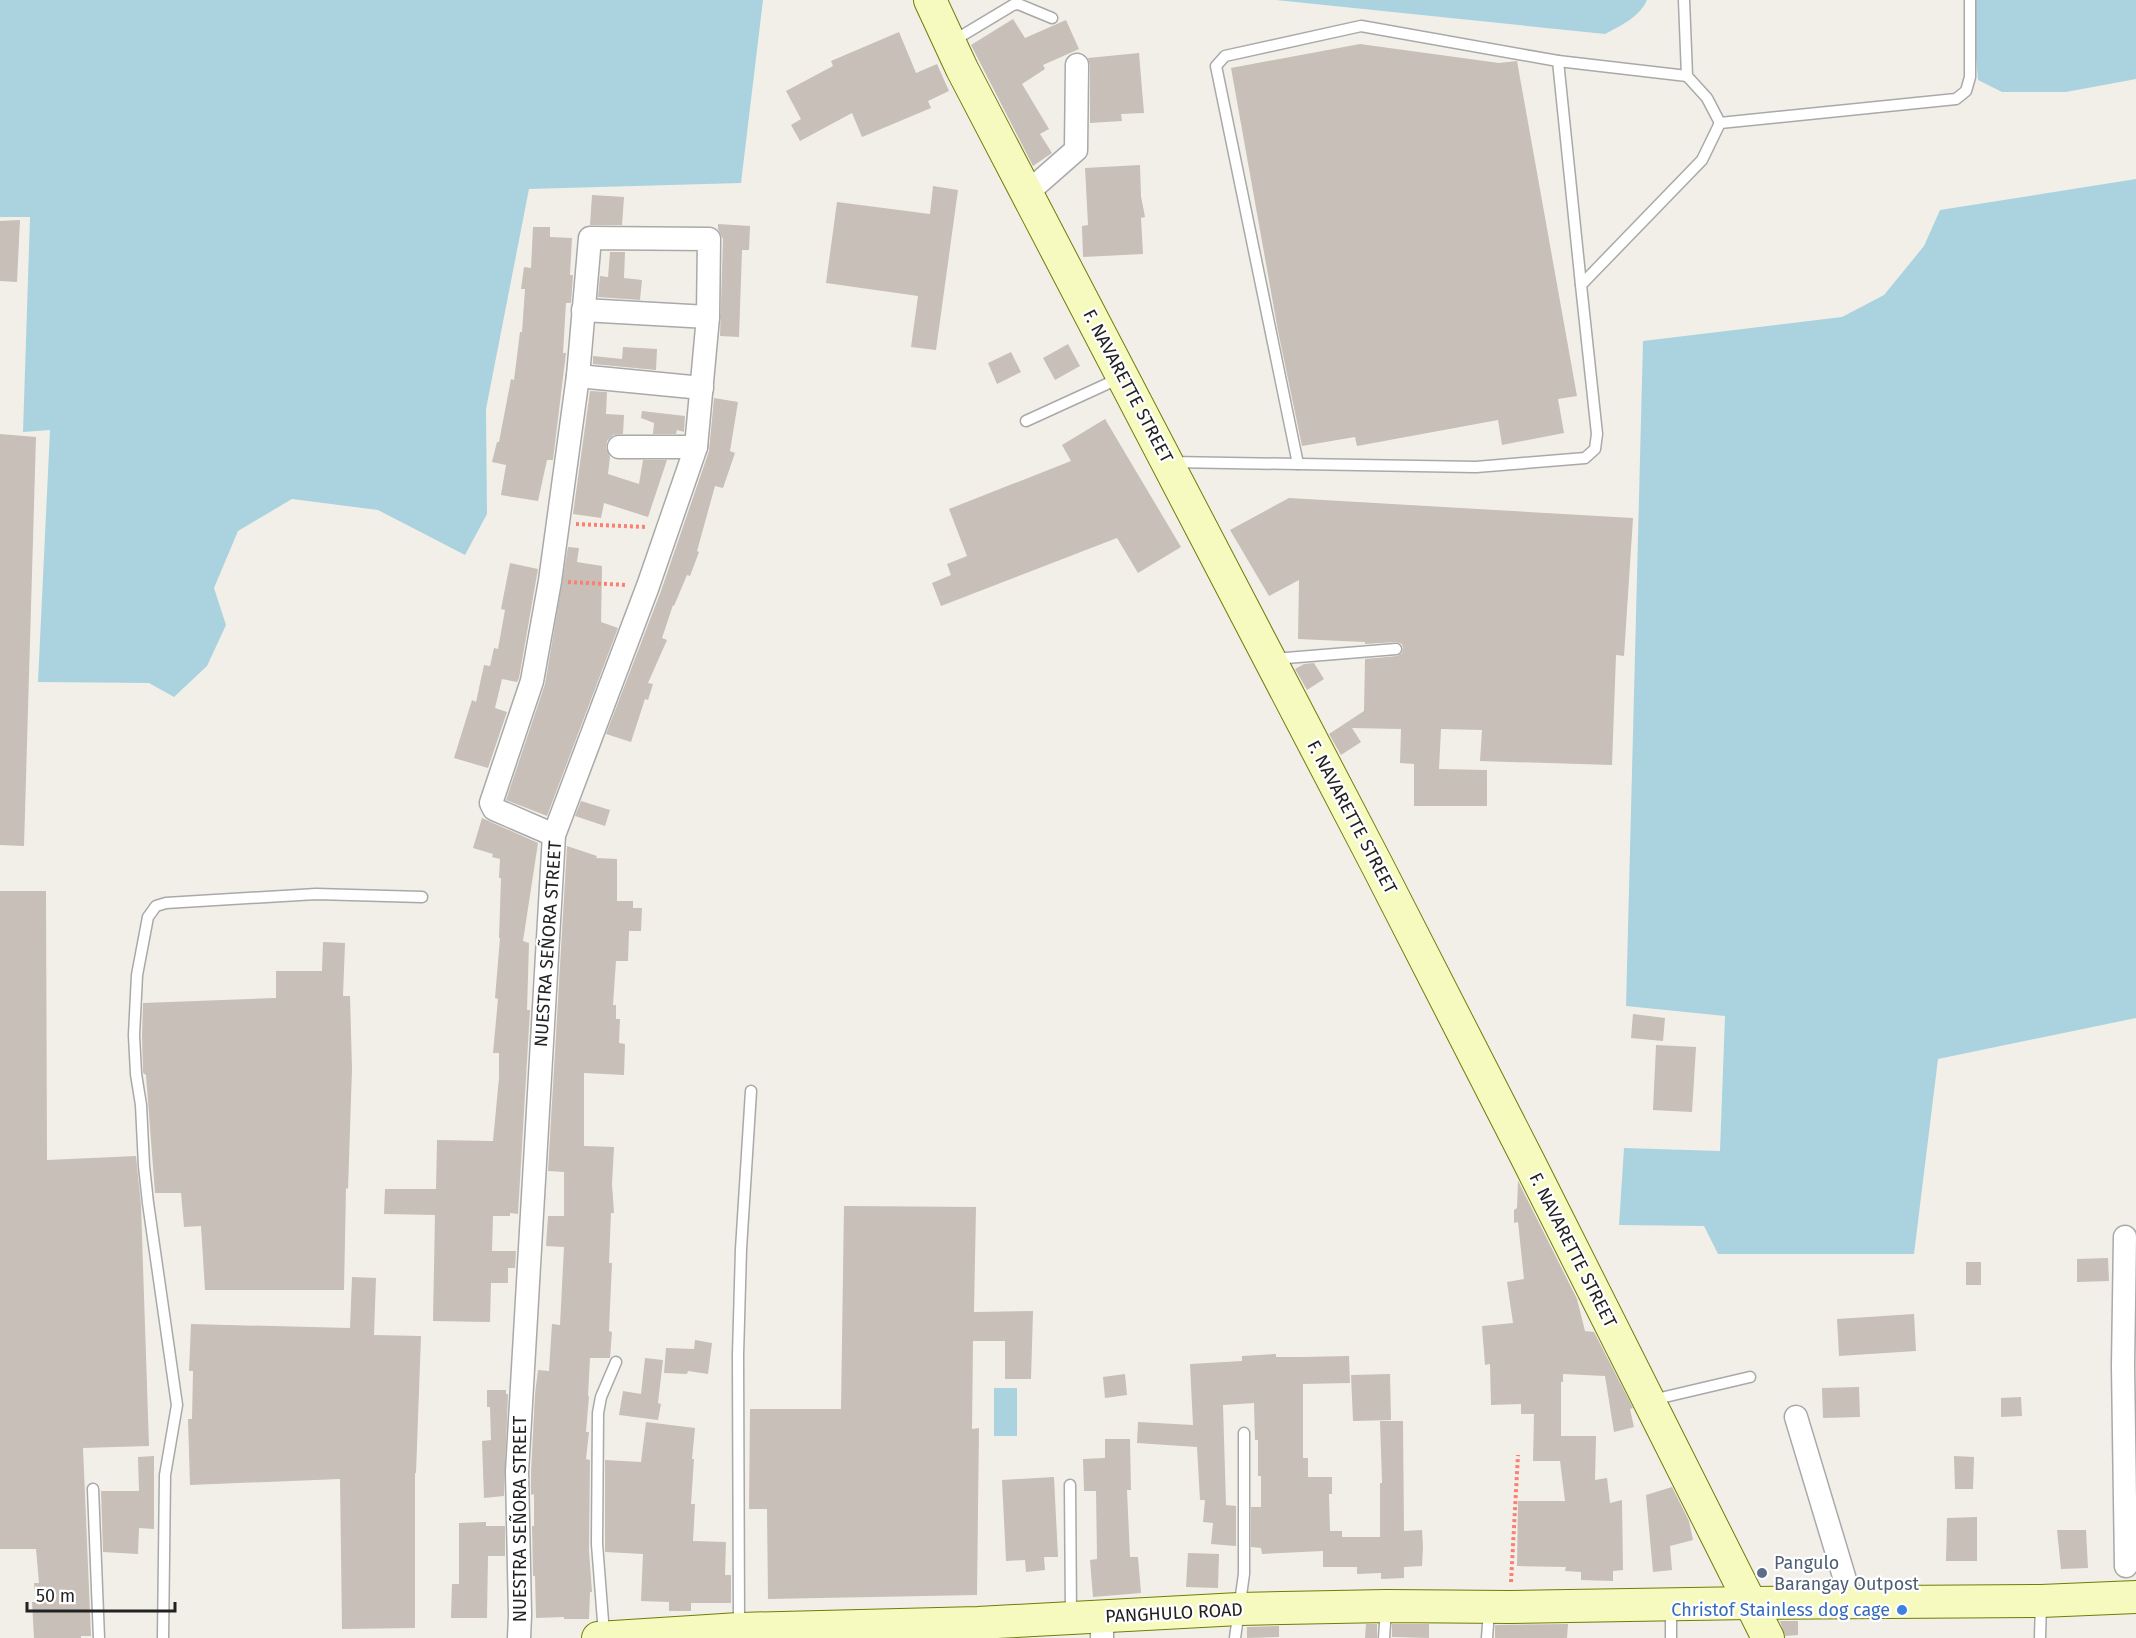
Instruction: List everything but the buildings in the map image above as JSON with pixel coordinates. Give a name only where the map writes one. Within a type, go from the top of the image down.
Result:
[{"type":"main road","name":"F. NAVARETTE STREET","points":[[930,0],[1027,193],[1377,865],[1768,1638]]},
{"type":"main road","name":"PANGHULO ROAD","points":[[598,1638],[739,1629],[978,1630],[1071,1617],[1102,1627],[1237,1624],[1386,1606],[1499,1607],[2041,1601],[2129,1587]]},
{"type":"street","points":[[1027,193],[1076,150],[1077,65]]},
{"type":"street","name":"NUESTRA SEÑORA STREET","points":[[519,1638],[517,1472],[554,834],[648,586],[696,447],[708,317],[709,239],[590,238],[584,310]]},
{"type":"street","points":[[554,834],[494,809],[491,803],[532,681],[550,581],[578,376],[584,310],[708,317]]},
{"type":"street","points":[[578,376],[702,388]]},
{"type":"street","points":[[619,447],[696,447]]},
{"type":"street","points":[[2125,1237],[2123,1366],[2129,1587]]},
{"type":"street","points":[[1796,1417],[1852,1603]]},
{"type":"lane","points":[[1684,0],[1688,76],[1707,98],[1720,123]]},
{"type":"lane","points":[[1720,123],[1956,99],[1966,91],[1970,77],[1970,0]]},
{"type":"lane","points":[[950,42],[1013,5],[1018,4],[1052,18]]},
{"type":"lane","points":[[1298,464],[1216,66],[1225,56],[1361,26],[1558,61],[1688,76]]},
{"type":"lane","points":[[1168,462],[1476,467],[1585,459],[1594,448],[1597,434],[1558,61]]},
{"type":"lane","points":[[1581,285],[1702,160],[1720,123]]},
{"type":"lane","points":[[1026,421],[1123,376]]},
{"type":"lane","points":[[1269,659],[1295,659],[1396,649]]},
{"type":"lane","points":[[163,1638],[165,1475],[177,1405],[146,1184],[141,1105],[136,1074],[134,1035],[137,975],[148,917],[156,906],[166,903],[316,894],[422,897]]},
{"type":"lane","points":[[739,1629],[738,1355],[741,1249],[751,1091]]},
{"type":"lane","points":[[604,1638],[597,1544],[598,1413],[601,1398],[616,1362]]},
{"type":"lane","points":[[1649,1401],[1750,1377]]},
{"type":"lane","points":[[1237,1624],[1244,1574],[1244,1433]]},
{"type":"lane","points":[[1070,1485],[1071,1617]]},
{"type":"lane","points":[[93,1489],[99,1638]]},
{"type":"lane","points":[[2040,1638],[2041,1601]]},
{"type":"lane","points":[[1671,1605],[1671,1638]]},
{"type":"lane","points":[[1384,1638],[1386,1606]]},
{"type":"lane","points":[[1487,1638],[1499,1607]]},
{"type":"path","points":[[558,523],[668,528]]},
{"type":"path","points":[[550,581],[648,586]]},
{"type":"path","points":[[1499,1607],[1518,1455]]},
{"type":"water","points":[[0,0],[763,0],[741,183],[529,189],[486,409],[487,514],[465,555],[378,510],[292,499],[238,531],[214,588],[226,625],[207,666],[174,697],[149,683],[38,682],[50,430],[23,432],[30,217],[0,217]]},
{"type":"water","points":[[1276,0],[1647,0],[1635,16],[1605,34]]},
{"type":"water","points":[[1971,0],[2136,0],[2136,79],[2066,92],[2002,92],[1978,80]]},
{"type":"water","points":[[2136,179],[2136,1018],[1938,1059],[1914,1254],[1718,1254],[1704,1226],[1619,1225],[1624,1148],[1720,1151],[1725,1016],[1626,1006],[1643,341],[1842,317],[1884,295],[1924,246],[1940,210]]},
{"type":"water","points":[[994,1388],[1017,1388],[1017,1436],[994,1436]]},
{"type":"place","name":"Pangulo Barangay Outpost","points":[[1762,1573]]},
{"type":"place","name":"Christof Stainless dog cage","points":[[1902,1610]]}]
